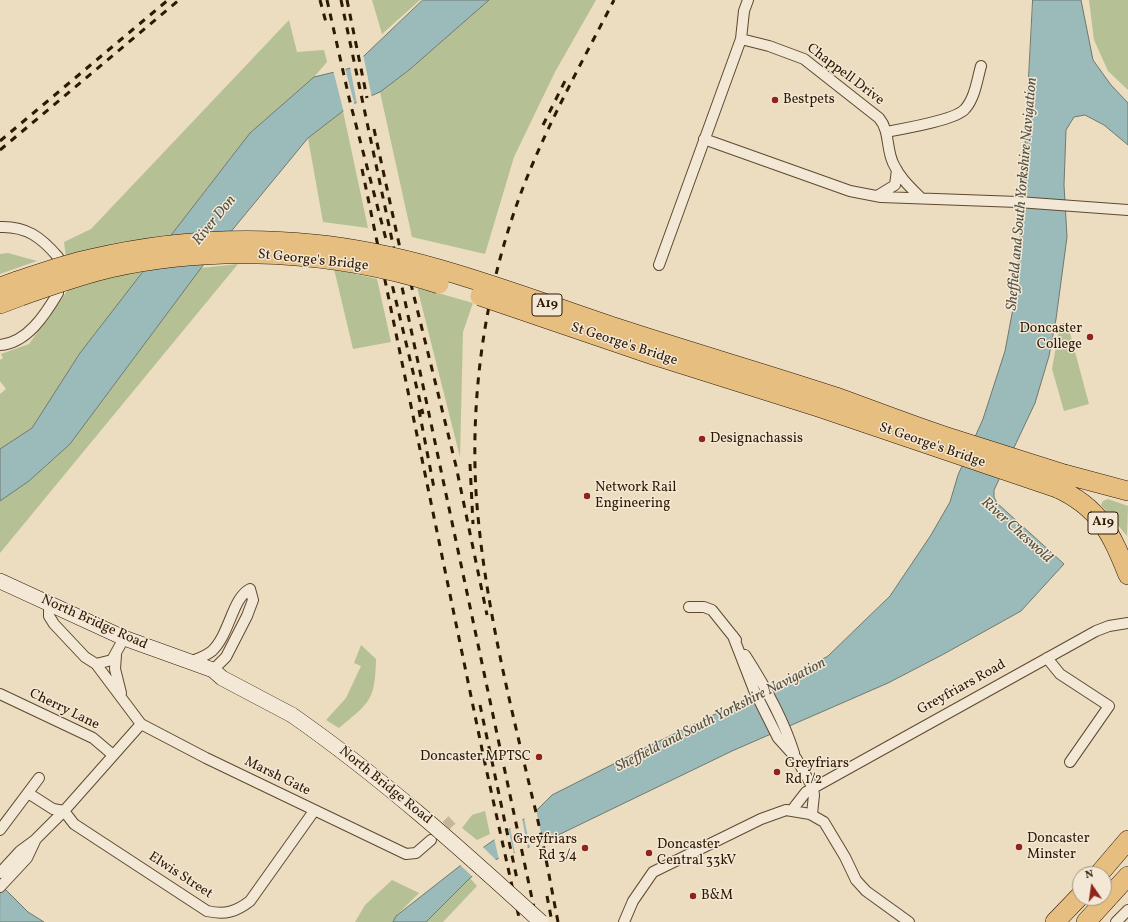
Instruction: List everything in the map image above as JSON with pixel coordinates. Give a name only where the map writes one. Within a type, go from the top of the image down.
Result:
[{"type":"highway","name":"St George's Bridge","points":[[0,304],[13,288],[87,259],[141,248],[228,241],[267,241],[312,244],[355,250],[412,262],[519,295],[664,344],[836,398],[944,436],[1060,481],[1128,491]]},
{"type":"highway","name":"St George's Bridge","points":[[1060,481],[1103,523],[1113,538],[1128,575]]},
{"type":"highway","points":[[1106,866],[1128,840]]},
{"type":"highway","points":[[1086,922],[1128,876]]},
{"type":"highway","points":[[1055,922],[1072,904]]},
{"type":"street","points":[[659,264],[741,39],[744,11],[748,0]]},
{"type":"street","name":"Chappell Drive","points":[[741,39],[769,46],[804,59],[879,118],[883,123],[890,155],[897,170],[902,179],[920,197]]},
{"type":"street","points":[[886,132],[948,118],[964,111],[970,102],[981,66]]},
{"type":"street","points":[[704,139],[850,191],[876,196],[1018,202],[1128,210]]},
{"type":"street","points":[[876,196],[895,185],[897,170]]},
{"type":"street","points":[[0,227],[19,227],[33,234],[49,246],[58,257]]},
{"type":"street","points":[[0,345],[16,342],[24,337],[44,314],[58,293]]},
{"type":"street","name":"North Bridge Road","points":[[0,580],[124,638],[213,670],[222,678],[294,712],[424,816],[541,922]]},
{"type":"street","points":[[190,662],[213,649],[226,632],[240,596],[250,589],[253,600],[247,616],[226,658],[213,670]]},
{"type":"street","name":"Marsh Gate","points":[[49,604],[49,616],[54,624],[85,657],[96,664],[141,724],[314,811],[406,854],[416,853],[431,840]]},
{"type":"street","points":[[689,607],[704,607],[712,610],[733,636],[764,684],[783,735]]},
{"type":"street","points":[[229,624],[239,617],[247,616]]},
{"type":"street","name":"Greyfriars Road","points":[[792,810],[800,797],[812,788],[1096,631],[1109,626],[1128,623]]},
{"type":"street","points":[[733,636],[754,690],[783,735],[812,788],[814,795],[807,813]]},
{"type":"street","name":"Marsh Gate","points":[[122,697],[114,669],[116,655],[124,638]]},
{"type":"street","points":[[96,664],[112,660],[116,655]]},
{"type":"street","points":[[1047,658],[1060,674],[1109,706],[1070,762]]},
{"type":"street","name":"Cherry Lane","points":[[0,694],[93,738],[113,755]]},
{"type":"street","points":[[0,887],[23,854],[35,840],[64,811],[141,724]]},
{"type":"street","points":[[0,830],[39,778]]},
{"type":"street","points":[[28,793],[52,809],[64,811]]},
{"type":"street","points":[[624,922],[633,901],[653,872],[782,810],[807,813],[826,825],[845,857],[853,876],[860,885],[909,922]]},
{"type":"street","name":"Elwis Street","points":[[64,811],[74,824],[207,911],[218,913],[230,913],[240,909],[250,901],[314,811]]},
{"type":"street","points":[[0,873],[23,854]]},
{"type":"street","points":[[1116,922],[1128,910]]},
{"type":"green space","points":[[372,0],[420,0],[382,34]]},
{"type":"green space","points":[[489,0],[596,0],[555,72],[514,157],[485,254],[412,237],[380,92],[409,70]]},
{"type":"green space","points":[[1089,0],[1128,0],[1128,90],[1108,71],[1094,40]]},
{"type":"green space","points":[[289,20],[297,52],[324,50],[327,62],[314,77],[250,133],[80,353],[32,428],[0,449],[0,394],[6,389],[0,381],[0,360],[3,358],[1,354],[29,344],[70,287],[64,242],[91,229]]},
{"type":"green space","points":[[343,111],[368,228],[323,222],[308,138]]},
{"type":"green space","points":[[8,253],[37,261],[0,274],[0,254]]},
{"type":"green space","points":[[238,264],[0,553],[0,501],[29,481],[70,444],[201,268]]},
{"type":"green space","points":[[334,269],[377,279],[391,342],[353,349]]},
{"type":"green space","points":[[417,287],[473,303],[463,332],[460,457]]},
{"type":"green space","points":[[1067,322],[1089,404],[1064,411],[1052,369],[1060,324]]},
{"type":"green space","points":[[1108,499],[1128,506],[1127,536],[1101,505],[1103,501]]},
{"type":"green space","points":[[361,645],[376,659],[372,692],[369,700],[364,706],[339,728],[326,720],[346,698],[361,666],[354,663]]},
{"type":"green space","points":[[485,811],[490,834],[477,840],[462,828],[472,815]]},
{"type":"green space","points":[[470,878],[477,886],[443,922],[426,922]]},
{"type":"green space","points":[[392,880],[419,893],[396,916],[393,922],[355,922],[365,905]]},
{"type":"water","name":"River Don","points":[[423,0],[489,0],[409,70],[380,92],[357,102],[343,111],[308,138],[201,268],[70,444],[29,481],[0,501],[0,449],[32,428],[80,353],[250,133],[314,77],[351,68]]},
{"type":"water","points":[[1033,0],[1081,0],[1093,60],[1111,85],[1128,103],[1128,145],[1104,125],[1085,115],[1074,117],[1066,130],[1064,185],[1067,237],[1056,319],[1049,356],[1035,403],[994,490],[994,497],[997,503],[1064,564],[1021,611],[942,655],[888,683],[732,751],[550,839],[497,859],[470,878],[426,922],[393,922],[396,916],[484,847],[538,809],[552,795],[794,676],[828,656],[890,596],[931,535],[950,502],[958,475],[983,419],[1005,351],[1015,298],[1020,240]]},
{"type":"water","points":[[0,884],[28,912],[44,922],[0,922]]},
{"type":"pier","points":[[363,54],[372,98],[357,104],[350,67]]},
{"type":"pier","points":[[345,68],[355,106],[344,113],[333,70]]},
{"type":"pier","points":[[536,809],[543,843],[530,848],[524,817]]},
{"type":"pier","points":[[522,818],[528,849],[515,854],[510,827]]},
{"type":"pier","points":[[508,828],[514,854],[499,860],[494,838]]},
{"type":"pier","points":[[482,846],[497,861],[474,878],[459,864]]},
{"type":"tunnel","points":[[435,836],[452,820]]},
{"type":"railway","points":[[0,141],[168,0]]},
{"type":"railway","points":[[0,150],[179,0]]},
{"type":"railway","points":[[320,0],[327,26]]},
{"type":"railway","points":[[327,0],[350,102],[387,243]]},
{"type":"railway","points":[[341,0],[537,922]]},
{"type":"railway","points":[[347,0],[367,98]]},
{"type":"railway","points":[[558,922],[540,830],[498,647],[484,570],[476,492],[475,426],[477,393],[480,360],[491,295],[508,231],[518,201],[542,142],[614,0]]},
{"type":"railway","points":[[543,125],[567,77]]},
{"type":"railway","points":[[374,129],[403,262]]},
{"type":"railway","points":[[362,169],[484,759],[520,922]]},
{"type":"railway","points":[[404,256],[456,466],[487,615]]},
{"type":"railway","points":[[386,259],[423,414]]},
{"type":"railway","points":[[419,410],[434,488]]},
{"type":"railway","points":[[470,464],[473,524]]},
{"type":"railway","points":[[480,705],[517,879]]},
{"type":"railway","points":[[547,896],[552,922]]},
{"type":"place","name":"Bestpets","points":[[775,100]]},
{"type":"place","name":"Doncaster College","points":[[1090,337]]},
{"type":"place","name":"Designachassis","points":[[702,439]]},
{"type":"place","name":"Network Rail Engineering","points":[[587,496]]},
{"type":"place","name":"Doncaster MPTSC","points":[[539,757]]},
{"type":"place","name":"Greyfriars Rd 1/2","points":[[777,772]]},
{"type":"place","name":"Doncaster Minster","points":[[1019,847]]},
{"type":"place","name":"Greyfriars Rd 3/4","points":[[585,848]]},
{"type":"place","name":"Doncaster Central 33kV","points":[[649,853]]},
{"type":"place","name":"B&M","points":[[693,896]]},
{"type":"water label","name":"Sheffield and South Yorkshire Navigation","points":[[1023,194]]},
{"type":"water label","name":"River Cheswold","points":[[1016,531]]},
{"type":"water label","name":"Sheffield and South Yorkshire Navigation","points":[[721,716]]}]
